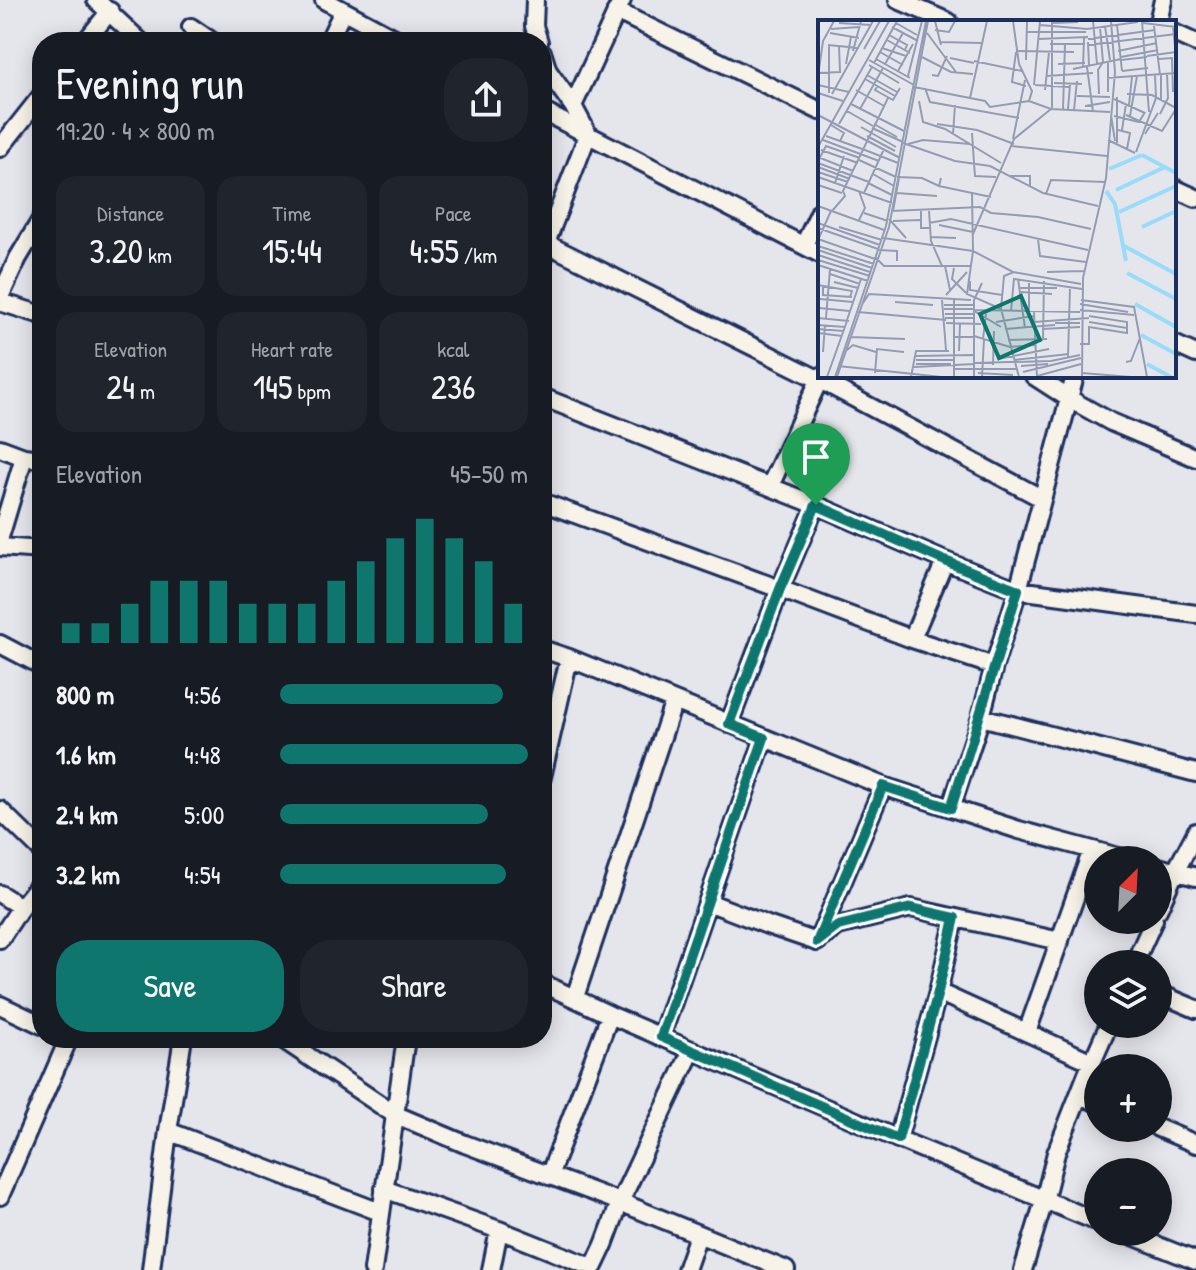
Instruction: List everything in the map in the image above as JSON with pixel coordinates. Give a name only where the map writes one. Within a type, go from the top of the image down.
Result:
[{"type":"street","points":[[96,0],[131,32]]},
{"type":"street","points":[[324,0],[383,32]]},
{"type":"street","points":[[535,0],[536,32]]},
{"type":"street","points":[[898,0],[944,20]]},
{"type":"street","points":[[1158,20],[1163,0]]},
{"type":"street","points":[[573,106],[619,6],[818,110]]},
{"type":"street","points":[[93,32],[110,11]]},
{"type":"street","points":[[333,32],[343,11]]},
{"type":"street","points":[[191,27],[198,32]]},
{"type":"street","points":[[1176,34],[1196,43]]},
{"type":"street","points":[[552,77],[588,134]]},
{"type":"street","points":[[0,148],[32,108]]},
{"type":"street","points":[[552,116],[818,253]]},
{"type":"street","points":[[552,222],[588,134]]},
{"type":"street","points":[[1176,189],[1196,198]]},
{"type":"street","points":[[804,245],[818,215]]},
{"type":"street","points":[[552,240],[818,377]]},
{"type":"street","points":[[32,242],[18,258],[0,299],[32,311]]},
{"type":"street","points":[[1176,345],[1196,354]]},
{"type":"street","points":[[770,486],[820,378],[1041,498]]},
{"type":"street","points":[[1037,378],[1111,422],[1196,458]]},
{"type":"street","points":[[951,808],[1018,590],[1074,378]]},
{"type":"street","points":[[552,401],[770,486],[1018,590],[1196,614]]},
{"type":"street","points":[[0,448],[32,458]]},
{"type":"street","points":[[0,537],[24,457]]},
{"type":"street","points":[[729,724],[780,589],[816,505]]},
{"type":"street","points":[[552,506],[912,639],[994,666]]},
{"type":"street","points":[[0,547],[32,549]]},
{"type":"street","points":[[912,639],[945,561]]},
{"type":"street","points":[[0,644],[32,661]]},
{"type":"street","points":[[552,652],[883,786],[1084,848]]},
{"type":"street","points":[[552,733],[569,658]]},
{"type":"street","points":[[575,997],[674,701]]},
{"type":"street","points":[[981,717],[1196,773]]},
{"type":"street","points":[[661,1037],[764,738]]},
{"type":"street","points":[[817,942],[883,786]]},
{"type":"street","points":[[0,810],[32,841]]},
{"type":"street","points":[[1172,879],[1196,832]]},
{"type":"street","points":[[1172,871],[1196,877]]},
{"type":"street","points":[[1027,1032],[1084,873]]},
{"type":"street","points":[[0,939],[32,893]]},
{"type":"street","points":[[0,894],[21,907]]},
{"type":"street","points":[[708,902],[817,942]]},
{"type":"street","points":[[817,942],[838,926],[911,908],[1060,941]]},
{"type":"street","points":[[898,1139],[955,918]]},
{"type":"street","points":[[552,987],[661,1037],[1084,1217]]},
{"type":"street","points":[[938,992],[1084,1058]]},
{"type":"street","points":[[1172,999],[1196,1009]]},
{"type":"street","points":[[0,1005],[32,1020]]},
{"type":"street","points":[[549,1176],[610,1015]]},
{"type":"street","points":[[0,1196],[65,1048]]},
{"type":"street","points":[[151,1270],[181,1048]]},
{"type":"street","points":[[296,1048],[394,1114],[786,1270]]},
{"type":"street","points":[[373,1270],[404,1048]]},
{"type":"street","points":[[384,1189],[594,1266],[620,1202],[692,1050]]},
{"type":"street","points":[[1023,1270],[1056,1153],[1084,1082]]},
{"type":"street","points":[[1079,1095],[1084,1097]]},
{"type":"street","points":[[168,1131],[380,1212]]},
{"type":"street","points":[[1172,1134],[1196,1144]]},
{"type":"street","points":[[491,1270],[499,1230]]},
{"type":"street","points":[[686,1270],[698,1235]]},
{"type":"street","points":[[1158,1246],[1196,1261]]},
{"type":"route","points":[[816,505],[1018,590],[951,808],[883,786],[817,942],[838,926],[911,908],[955,918],[898,1139],[661,1037],[764,738],[729,724],[780,589],[816,505]]}]
